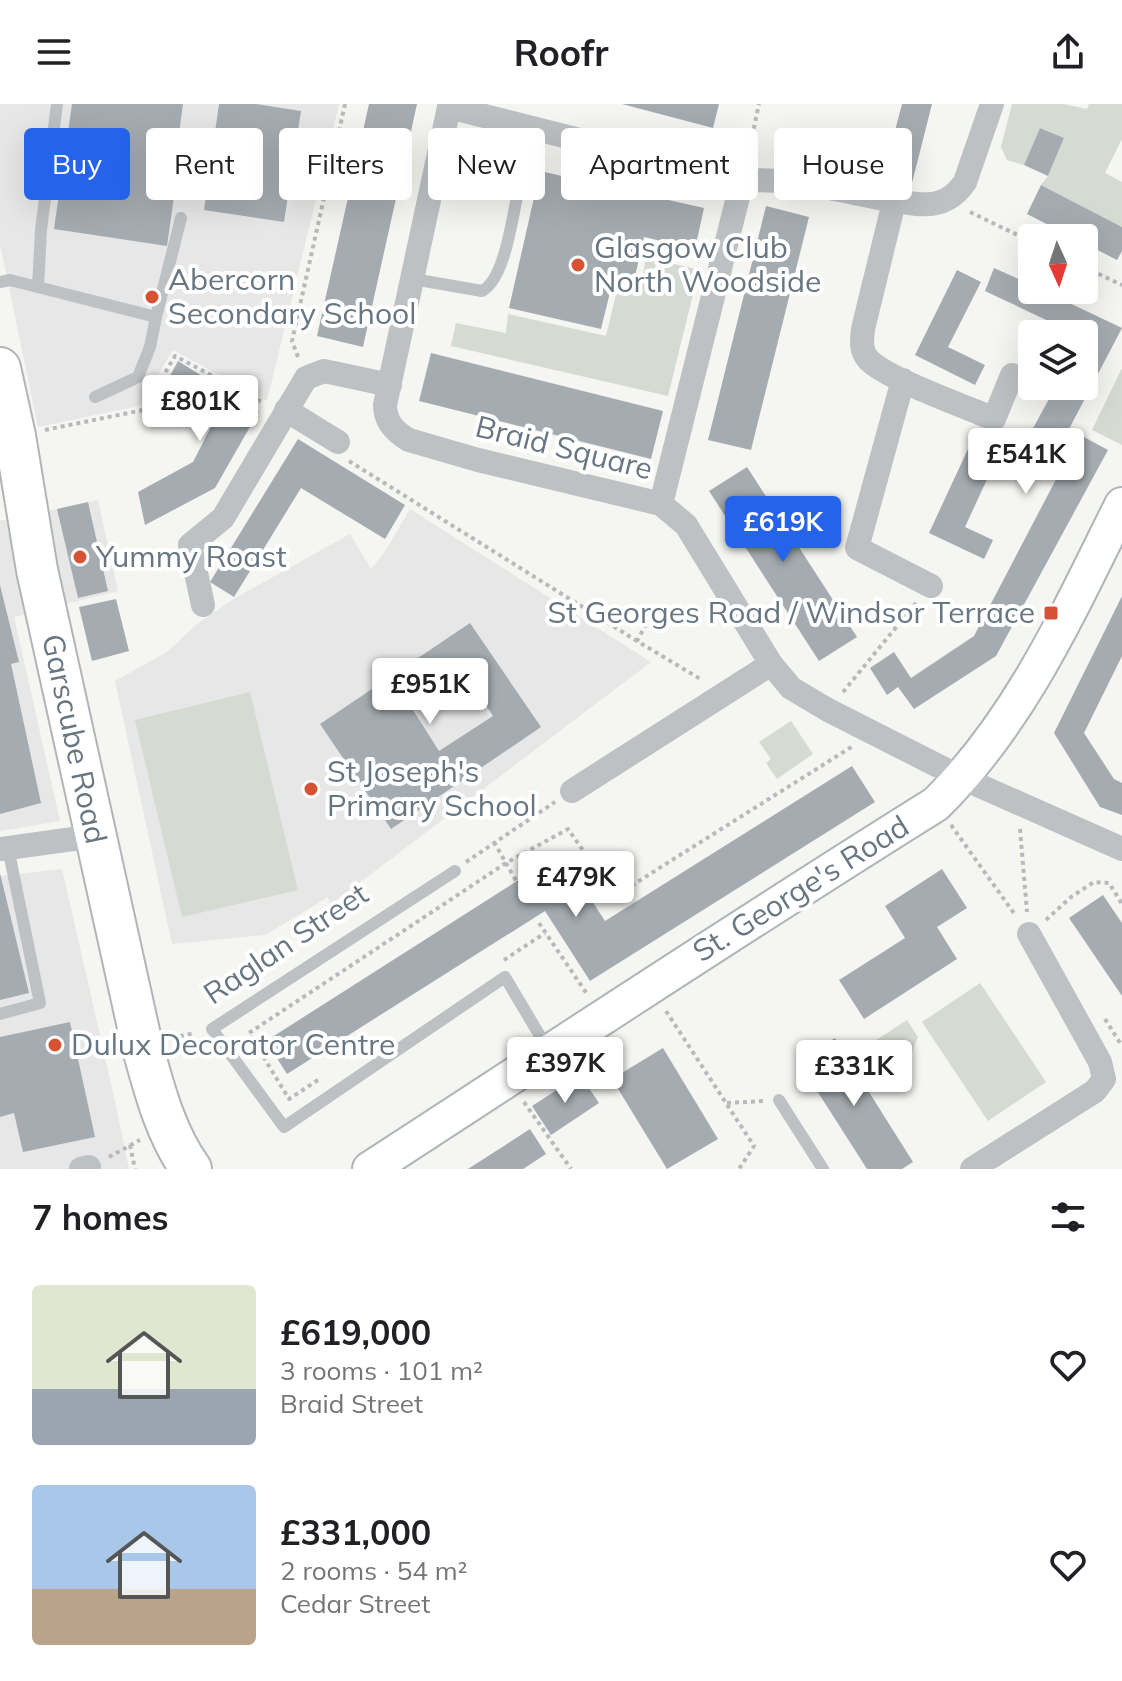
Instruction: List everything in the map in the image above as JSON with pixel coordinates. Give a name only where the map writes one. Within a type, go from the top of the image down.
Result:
[{"type":"main road","name":"Garscube Road","points":[[0,368],[15,436],[37,570],[142,1045],[152,1122],[191,1169]]},
{"type":"main road","points":[[152,1122],[183,1121],[222,1169]]},
{"type":"street","points":[[758,180],[796,181],[894,202],[930,205],[947,201],[958,193],[965,182],[992,104]]},
{"type":"street","name":"Braid Square","points":[[561,135],[449,107],[385,405],[387,418],[399,434],[409,440],[478,460],[661,504],[737,200]]},
{"type":"street","points":[[894,202],[861,346],[865,357],[903,380],[994,419],[1012,375]]},
{"type":"street","points":[[203,605],[190,545],[223,518],[306,378],[324,371],[390,385]]},
{"type":"street","points":[[903,380],[857,548],[931,586]]},
{"type":"street","points":[[286,410],[340,449]]},
{"type":"street","points":[[661,504],[686,525],[771,664],[791,688],[962,778],[1122,849]]},
{"type":"street","name":"St. George's Road","points":[[370,1169],[508,1082],[649,985],[936,804],[962,778],[1003,727],[1043,662],[1122,505]]},
{"type":"street","points":[[572,791],[771,664]]},
{"type":"street","points":[[4,849],[95,836]]},
{"type":"street","points":[[972,1169],[1095,1091],[1104,1079],[1100,1062],[1037,928]]},
{"type":"lane","points":[[38,287],[41,230],[57,104]]},
{"type":"lane","points":[[413,279],[482,291],[491,287],[498,274],[516,200]]},
{"type":"lane","points":[[95,397],[138,377],[150,347],[181,218]]},
{"type":"lane","points":[[0,282],[10,280],[156,317]]},
{"type":"lane","points":[[0,1014],[40,1003],[4,849]]},
{"type":"lane","name":"Raglan Street","points":[[455,871],[212,1029],[284,1127],[505,977],[550,1052]]},
{"type":"lane","points":[[779,1100],[823,1169]]},
{"type":"path","points":[[306,378],[292,341],[345,104]]},
{"type":"path","points":[[754,128],[759,104]]},
{"type":"path","points":[[947,201],[1018,235]]},
{"type":"path","points":[[1098,274],[1122,285]]},
{"type":"path","points":[[15,436],[143,410],[175,356],[270,406],[286,410]]},
{"type":"path","points":[[340,449],[637,641],[725,693]]},
{"type":"path","points":[[828,710],[931,586]]},
{"type":"path","points":[[637,641],[650,617]]},
{"type":"path","points":[[327,1074],[289,1099],[249,1033],[506,863],[568,829],[615,896],[874,733]]},
{"type":"path","points":[[455,871],[572,791]]},
{"type":"path","points":[[1017,802],[1037,928]]},
{"type":"path","points":[[936,804],[1037,928]]},
{"type":"path","points":[[494,842],[519,886]]},
{"type":"path","points":[[1037,928],[1071,897],[1094,882],[1109,883],[1122,904]]},
{"type":"path","points":[[539,923],[603,1017]]},
{"type":"path","points":[[494,966],[545,933]]},
{"type":"path","points":[[649,985],[754,1146],[739,1169]]},
{"type":"path","points":[[1099,1009],[1122,1046]]},
{"type":"path","points":[[508,1082],[571,1169]]},
{"type":"path","points":[[727,1103],[779,1100]]},
{"type":"path","points":[[85,1168],[130,1145],[152,1122]]},
{"type":"path","points":[[130,1145],[135,1169]]},
{"type":"shaded area","name":"Abercorn Secondary School","points":[[0,104],[339,104],[333,128],[279,128],[279,200],[316,200],[267,401],[173,350],[139,406],[38,427],[0,244]]},
{"type":"shaded area","points":[[1012,104],[1063,104],[1087,109],[1089,104],[1122,104],[1122,139],[1105,173],[1122,182],[1122,227],[1041,185],[1064,138],[1040,128],[1024,165],[1007,160],[1001,147]]},
{"type":"shaded area","points":[[646,257],[699,270],[668,396],[451,346],[456,323],[506,333],[508,314],[606,336],[617,290],[639,295]]},
{"type":"shaded area","points":[[1122,368],[1122,445],[1092,430]]},
{"type":"shaded area","points":[[98,500],[118,591],[14,617],[60,821],[0,831],[0,521]]},
{"type":"shaded area","name":"St Joseph's Primary School","points":[[410,509],[651,662],[330,905],[328,897],[265,935],[172,944],[115,681],[167,652],[197,624],[235,598],[350,534],[371,569]]},
{"type":"shaded area","points":[[250,692],[298,890],[182,917],[135,720]]},
{"type":"shaded area","points":[[791,721],[813,754],[777,779],[766,763],[771,759],[759,742]]},
{"type":"shaded area","points":[[62,869],[129,1169],[0,1169],[0,876]]},
{"type":"shaded area","points":[[980,983],[1046,1082],[988,1121],[922,1022]]},
{"type":"shaded area","points":[[907,1020],[918,1037],[907,1065],[876,1066],[864,1048]]},
{"type":"building","points":[[72,104],[183,104],[180,128],[146,128],[146,200],[174,200],[167,246],[54,229],[58,200],[130,200],[130,128],[69,128]]},
{"type":"building","points":[[219,104],[256,104],[301,111],[298,128],[279,128],[279,200],[287,200],[284,222],[204,210],[205,200],[263,200],[263,128],[216,128]]},
{"type":"building","points":[[369,104],[417,104],[412,128],[364,128]]},
{"type":"building","points":[[622,104],[719,104],[713,128]]},
{"type":"building","points":[[902,104],[932,104],[912,183],[912,128],[896,128]]},
{"type":"building","points":[[1040,128],[1064,138],[1048,176],[1024,165]]},
{"type":"building","name":"Glasgow Club North Woodside","points":[[545,172],[561,176],[561,200],[669,200],[704,208],[695,249],[644,237],[633,285],[613,280],[601,329],[509,308],[533,200],[545,200]]},
{"type":"building","points":[[1041,185],[1122,227],[1122,251],[1117,260],[1098,250],[1098,224],[1047,224],[1027,214]]},
{"type":"building","points":[[347,200],[396,200],[363,347],[317,336]]},
{"type":"building","points":[[766,206],[809,217],[751,450],[708,440]]},
{"type":"building","points":[[994,268],[1018,279],[1018,304],[1071,304],[1122,328],[1098,374],[1098,320],[1046,320],[985,291]]},
{"type":"building","points":[[957,270],[981,282],[948,347],[985,365],[975,385],[915,355]]},
{"type":"building","points":[[431,353],[663,411],[651,459],[419,401]]},
{"type":"building","points":[[178,361],[259,411],[215,488],[145,525],[138,492],[193,462],[214,421],[163,389]]},
{"type":"building","points":[[1048,400],[1084,400],[1069,429],[1108,450],[996,656],[914,709],[898,687],[887,695],[870,668],[894,652],[911,678],[974,636],[1063,466],[1024,445]]},
{"type":"building","points":[[298,439],[405,505],[385,539],[301,488],[234,597],[210,582]]},
{"type":"building","points":[[968,449],[995,462],[965,527],[993,540],[984,559],[929,533]]},
{"type":"building","points":[[747,467],[857,637],[819,661],[709,491]]},
{"type":"building","points":[[88,502],[108,591],[78,598],[57,509]]},
{"type":"building","points":[[0,585],[19,662],[11,664],[41,803],[0,814]]},
{"type":"building","points":[[1122,596],[1122,656],[1084,733],[1114,779],[1122,783],[1122,815],[1100,807],[1054,733]]},
{"type":"building","points":[[116,599],[129,651],[92,661],[79,607]]},
{"type":"building","points":[[470,623],[541,727],[391,829],[320,724]],"holes":[[[467,676],[493,716],[439,751],[413,710]]]},
{"type":"building","points":[[852,766],[875,802],[590,981],[545,911],[287,1074],[266,1041],[531,872],[544,892],[574,873],[605,921]]},
{"type":"building","points":[[942,869],[967,908],[937,927],[957,959],[864,1019],[839,980],[905,938],[885,906]]},
{"type":"building","points":[[0,873],[29,993],[0,1000]]},
{"type":"building","points":[[1103,895],[1122,923],[1122,996],[1069,918]]},
{"type":"building","points":[[70,1022],[95,1137],[23,1152],[14,1113],[0,1117],[0,1037]]},
{"type":"building","points":[[835,1038],[913,1162],[902,1169],[867,1169],[798,1061]]},
{"type":"building","points":[[663,1048],[718,1139],[667,1169],[612,1079]]},
{"type":"building","points":[[580,1075],[599,1103],[551,1135],[532,1106]]},
{"type":"building","points":[[530,1129],[546,1154],[523,1169],[468,1169]]},
{"type":"place","name":"Glasgow Club North Woodside","points":[[578,265]]},
{"type":"place","name":"Abercorn Secondary School","points":[[152,297]]},
{"type":"place","name":"Yummy Roast","points":[[80,557]]},
{"type":"place","name":"St Georges Road / Windsor Terrace","points":[[1051,613]]},
{"type":"place","name":"St Joseph's Primary School","points":[[311,789]]},
{"type":"place","name":"Dulux Decorator Centre","points":[[55,1045]]}]
